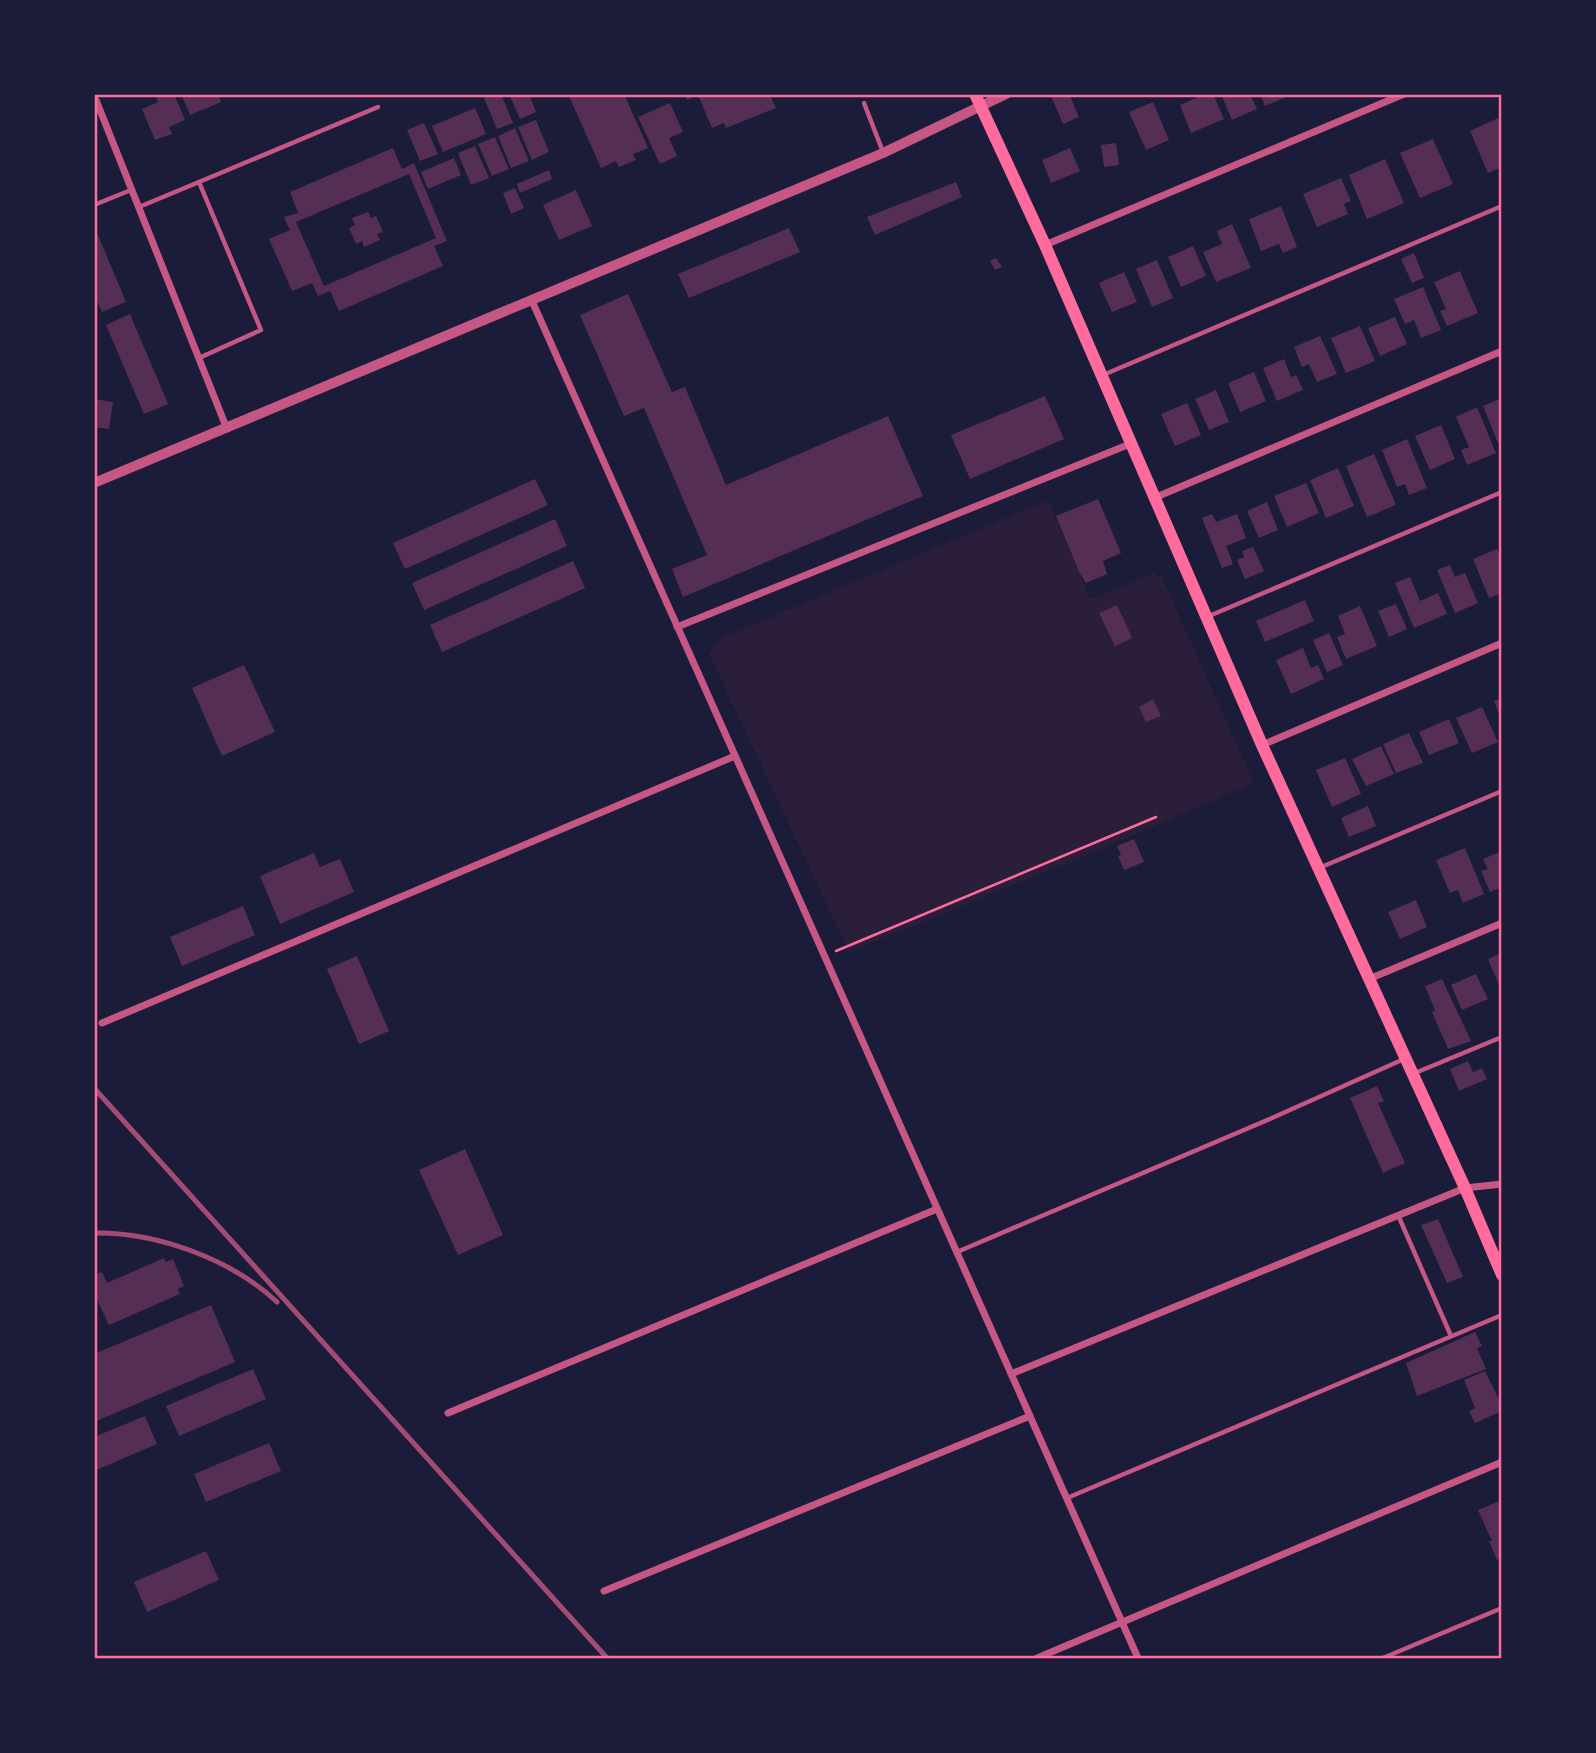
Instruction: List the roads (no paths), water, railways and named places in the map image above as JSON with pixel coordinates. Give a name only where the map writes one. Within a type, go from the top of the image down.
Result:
[{"type":"main road","points":[[978,100],[1045,245],[1262,745],[1465,1188],[1502,1275]]},
{"type":"street","points":[[94,483],[883,153],[978,100],[1006,94]]},
{"type":"street","points":[[1045,245],[1404,94]]},
{"type":"street","points":[[94,95],[227,429]]},
{"type":"street","points":[[532,300],[1138,1658]]},
{"type":"street","points":[[1154,498],[1502,351]]},
{"type":"street","points":[[677,627],[1130,444]]},
{"type":"street","points":[[1262,745],[1502,643]]},
{"type":"street","points":[[102,1023],[735,756]]},
{"type":"street","points":[[1369,979],[1502,923]]},
{"type":"street","points":[[1011,1374],[1465,1188],[1502,1184]]},
{"type":"street","points":[[448,1413],[937,1209]]},
{"type":"street","points":[[604,1591],[1030,1416]]},
{"type":"street","points":[[1037,1658],[1502,1462]]},
{"type":"lane","points":[[864,103],[883,153]]},
{"type":"lane","points":[[139,207],[378,107]]},
{"type":"lane","points":[[199,182],[261,330],[199,358]]},
{"type":"lane","points":[[94,205],[132,190]]},
{"type":"lane","points":[[1101,376],[1502,206]]},
{"type":"lane","points":[[1205,617],[1502,492]]},
{"type":"lane","points":[[1319,868],[1502,791]]},
{"type":"lane","points":[[1413,1074],[1502,1037]]},
{"type":"lane","points":[[957,1252],[1272,1118],[1405,1058]]},
{"type":"lane","points":[[1398,1214],[1451,1336]]},
{"type":"lane","points":[[1067,1498],[1502,1315]]},
{"type":"lane","points":[[1382,1658],[1502,1608]]},
{"type":"railway","points":[[94,1088],[607,1658]]},
{"type":"railway","points":[[94,1233],[143,1237],[192,1251],[238,1273],[277,1302]]}]
